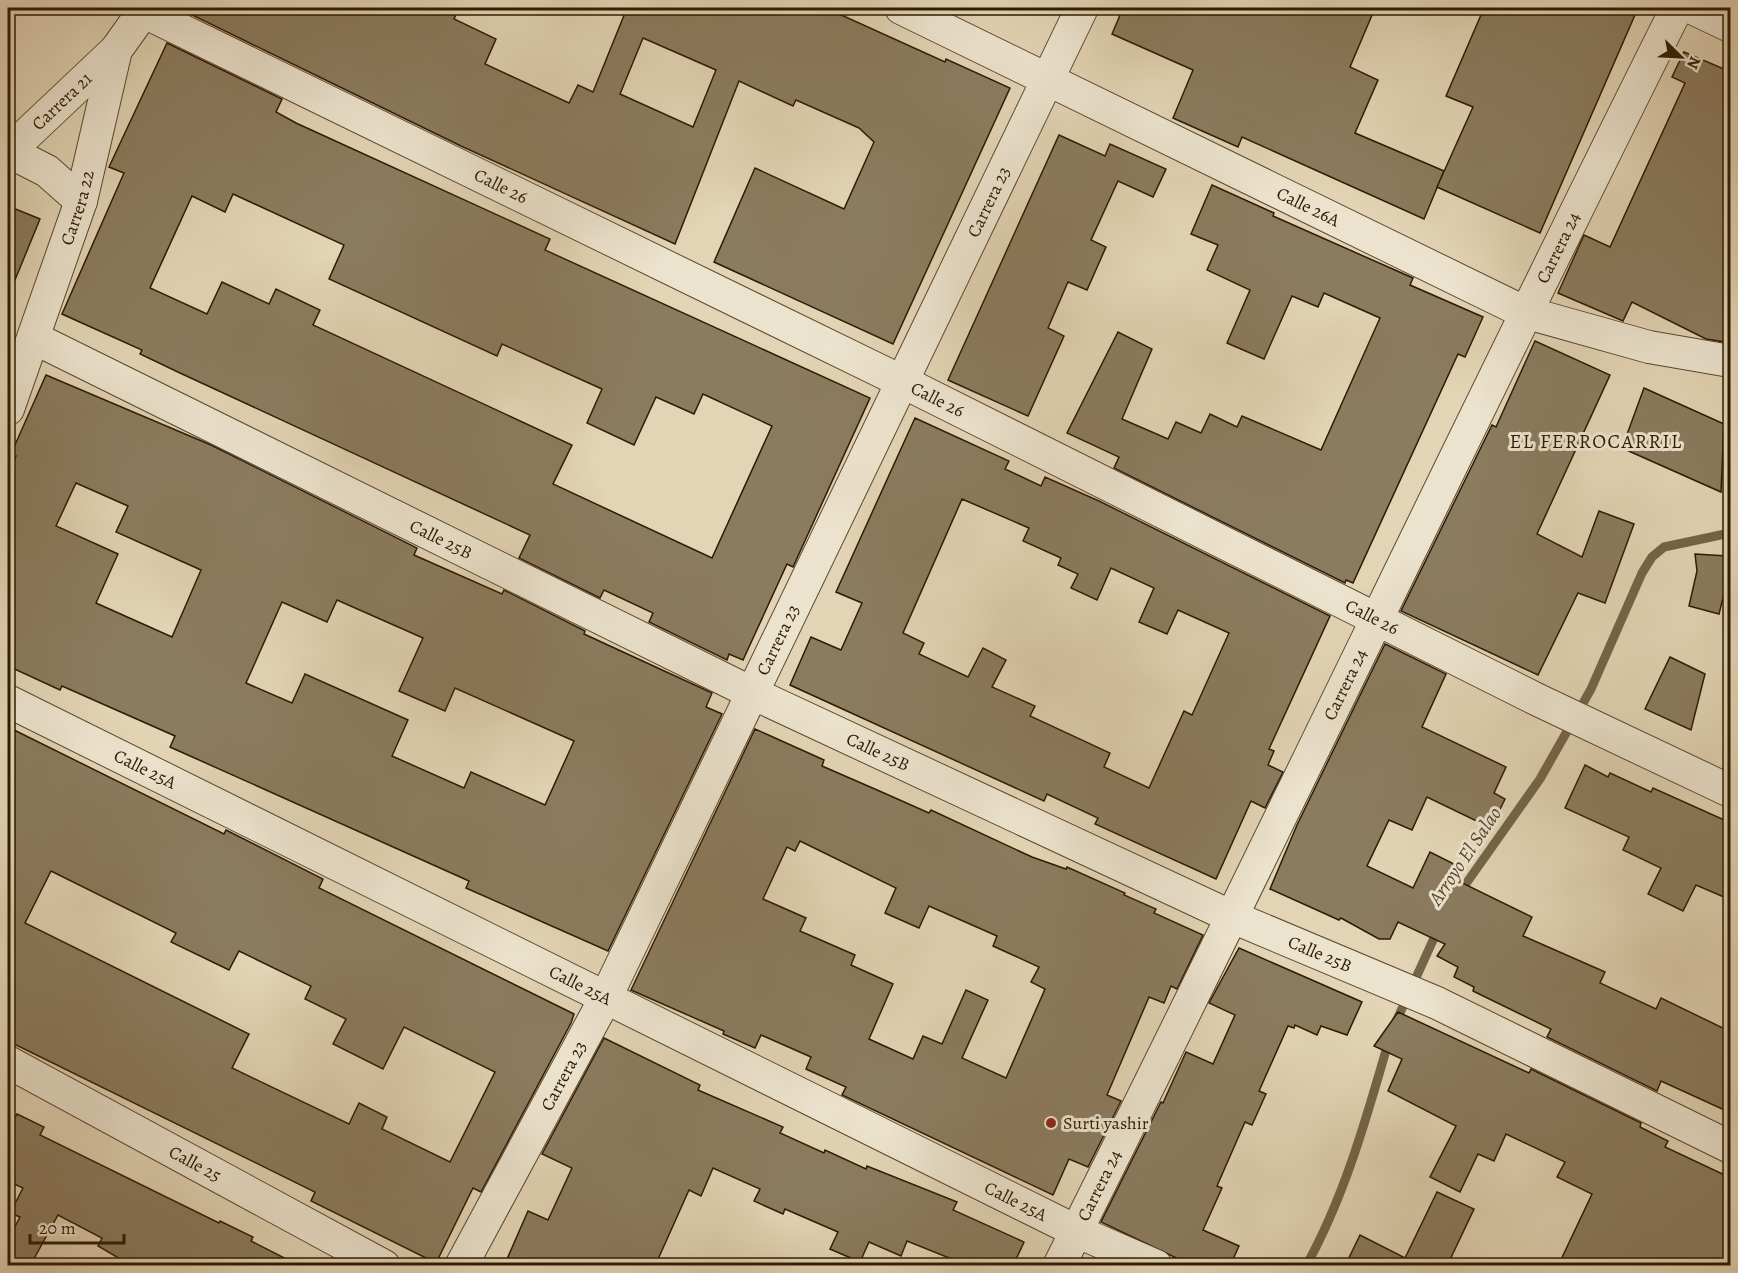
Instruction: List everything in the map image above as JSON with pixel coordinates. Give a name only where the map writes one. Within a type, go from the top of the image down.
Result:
[{"type":"street","name":"Calle 26A","points":[[901,8],[1046,76],[1524,312],[1649,347],[1731,362]]},
{"type":"street","name":"Carrera 23","points":[[461,1266],[606,997],[903,382],[1046,76],[1082,8]]},
{"type":"street","name":"Carrera 24","points":[[1059,1266],[1377,620],[1524,312],[1677,8]]},
{"type":"street","points":[[1692,8],[1731,26]]},
{"type":"street","name":"Carrera 22","points":[[8,409],[81,201],[116,50],[142,9]]},
{"type":"street","name":"Calle 26","points":[[142,9],[903,382],[1538,700],[1731,791]]},
{"type":"street","name":"Carrera 21","points":[[8,152],[116,50]]},
{"type":"street","points":[[8,152],[47,171],[81,201]]},
{"type":"street","name":"Calle 25B","points":[[34,338],[752,693],[1230,916],[1437,1003],[1731,1147]]},
{"type":"street","name":"Calle 25A","points":[[8,701],[1077,1231],[1156,1266]]},
{"type":"street","name":"Calle 25","points":[[8,1062],[384,1266]]},
{"type":"building","points":[[183,8],[459,8],[454,19],[496,39],[485,64],[569,103],[578,85],[593,92],[627,8],[826,8],[945,62],[946,59],[1010,88],[893,344],[714,262],[755,168],[844,209],[874,142],[859,128],[796,100],[793,106],[739,81],[675,244],[461,146],[182,10]],"holes":[[[643,38],[716,70],[693,127],[620,94]]]},
{"type":"building","points":[[1123,8],[1375,8],[1350,67],[1378,80],[1355,133],[1444,171],[1424,219],[1242,137],[1238,147],[1173,118],[1193,70],[1112,34]]},
{"type":"building","points":[[1484,8],[1638,8],[1540,233],[1437,187],[1473,107],[1446,96]]},
{"type":"building","points":[[167,43],[282,99],[276,112],[296,123],[550,239],[545,250],[870,398],[793,567],[787,564],[743,660],[729,654],[727,660],[649,622],[653,613],[604,590],[600,598],[519,558],[530,535],[180,373],[140,354],[142,350],[62,314],[124,173],[109,167]],"holes":[[[233,194],[344,245],[329,279],[497,356],[502,344],[602,389],[587,423],[634,445],[656,397],[694,414],[703,394],[772,426],[712,558],[553,484],[572,445],[313,325],[320,310],[276,289],[269,304],[222,282],[207,314],[150,288],[192,196],[225,212]]]},
{"type":"building","points":[[1684,52],[1731,72],[1731,343],[1706,339],[1632,302],[1623,321],[1558,293],[1584,235],[1610,247],[1685,83],[1672,77]]},
{"type":"building","points":[[1059,135],[1105,156],[1110,144],[1166,169],[1153,197],[1118,181],[1091,240],[1106,247],[1087,290],[1068,282],[1048,328],[1064,336],[1028,416],[948,380]]},
{"type":"building","points":[[1212,185],[1274,213],[1273,216],[1413,278],[1410,285],[1483,317],[1465,357],[1458,354],[1353,583],[1346,580],[1345,583],[1114,468],[1119,457],[1067,433],[1118,332],[1152,349],[1122,419],[1168,439],[1176,422],[1201,433],[1210,414],[1237,427],[1242,416],[1321,450],[1380,318],[1324,293],[1318,307],[1292,296],[1264,359],[1227,343],[1250,290],[1207,270],[1218,245],[1191,234]]},
{"type":"building","points":[[8,206],[40,219],[8,297]]},
{"type":"building","points":[[1535,341],[1610,375],[1537,534],[1582,557],[1599,511],[1634,524],[1605,603],[1578,593],[1538,675],[1401,611],[1492,425],[1496,427]]},
{"type":"building","points":[[46,375],[211,445],[417,548],[414,555],[502,594],[504,590],[585,631],[584,634],[712,693],[706,707],[722,714],[608,951],[466,888],[469,881],[170,747],[175,736],[62,686],[60,690],[8,666],[8,475],[16,456],[11,454]],"holes":[[[76,483],[128,506],[116,532],[201,570],[172,637],[96,603],[118,554],[56,526]],[[337,600],[423,638],[399,691],[445,711],[455,688],[574,741],[545,805],[471,772],[464,788],[392,756],[408,720],[305,674],[292,703],[246,683],[282,602],[327,622]]]},
{"type":"building","points":[[1644,388],[1724,424],[1721,492],[1622,448]]},
{"type":"building","points":[[915,418],[1009,461],[1005,469],[1041,486],[1045,477],[1099,501],[1330,616],[1269,749],[1274,751],[1268,765],[1283,772],[1265,808],[1251,801],[1216,879],[1095,824],[1098,818],[1047,794],[1044,801],[790,685],[811,637],[841,650],[862,603],[836,592]],"holes":[[[962,499],[1029,528],[1023,541],[1061,558],[1058,565],[1078,574],[1071,588],[1097,600],[1111,568],[1154,588],[1139,622],[1167,634],[1178,610],[1229,633],[1192,715],[1184,711],[1149,788],[1104,767],[1110,753],[1030,716],[1035,706],[992,687],[1006,660],[983,648],[968,677],[919,654],[924,643],[903,633]]]},
{"type":"building","points":[[1695,554],[1727,556],[1728,578],[1719,614],[1689,606],[1697,571]]},
{"type":"building","points":[[1385,644],[1446,674],[1422,727],[1506,767],[1494,793],[1505,799],[1491,828],[1427,797],[1412,830],[1389,820],[1367,866],[1413,888],[1430,852],[1460,867],[1454,879],[1532,917],[1523,936],[1605,972],[1600,983],[1656,1009],[1661,998],[1731,1032],[1731,1113],[1661,1081],[1657,1091],[1547,1037],[1551,1029],[1473,991],[1474,987],[1454,977],[1458,967],[1437,956],[1445,944],[1398,922],[1390,939],[1379,939],[1341,918],[1339,920],[1270,889],[1297,825]]},
{"type":"building","points":[[1670,657],[1705,674],[1691,730],[1645,709]]},
{"type":"building","points":[[8,727],[224,834],[226,830],[323,879],[319,888],[574,1014],[481,1192],[473,1188],[436,1263],[311,1201],[315,1192],[8,1041]],"holes":[[[51,871],[176,933],[171,942],[229,970],[239,951],[311,986],[305,999],[346,1019],[333,1044],[383,1069],[404,1027],[495,1072],[450,1162],[382,1129],[387,1117],[359,1103],[349,1124],[232,1068],[249,1034],[25,923]]]},
{"type":"building","points":[[755,729],[824,760],[822,766],[929,813],[931,810],[1032,857],[1066,869],[1067,867],[1125,893],[1124,895],[1156,909],[1154,913],[1203,935],[1177,989],[1171,986],[1164,1003],[1149,997],[1107,1095],[1121,1101],[1088,1167],[1069,1159],[1053,1195],[842,1095],[846,1087],[806,1069],[811,1057],[761,1035],[755,1048],[723,1034],[724,1031],[631,990]],"holes":[[[800,841],[896,888],[885,913],[919,928],[929,906],[997,936],[993,946],[1039,967],[1031,982],[1045,989],[1006,1078],[962,1058],[988,1000],[966,990],[942,1044],[923,1036],[913,1059],[869,1039],[893,984],[851,965],[855,955],[800,931],[806,918],[763,899],[787,847],[795,851]]]},
{"type":"building","points":[[1585,765],[1608,777],[1610,773],[1651,792],[1653,788],[1731,823],[1731,900],[1696,885],[1683,911],[1648,894],[1661,868],[1623,850],[1629,837],[1565,808]]},
{"type":"building","points":[[1239,948],[1362,1002],[1347,1035],[1321,1026],[1317,1035],[1295,1025],[1294,1028],[1288,1026],[1259,1091],[1266,1094],[1252,1125],[1245,1122],[1217,1186],[1222,1188],[1203,1230],[1239,1246],[1230,1266],[1193,1266],[1101,1222],[1161,1102],[1163,1103],[1186,1052],[1213,1064],[1235,1015],[1209,1003]]},
{"type":"building","points":[[1398,1012],[1529,1073],[1531,1069],[1641,1123],[1640,1127],[1668,1141],[1665,1147],[1731,1178],[1731,1266],[1558,1266],[1592,1194],[1557,1177],[1565,1162],[1506,1134],[1494,1161],[1478,1154],[1460,1192],[1430,1177],[1456,1126],[1388,1091],[1402,1059],[1374,1046]]},
{"type":"building","points":[[604,1038],[700,1085],[698,1090],[783,1127],[780,1133],[824,1153],[825,1150],[866,1169],[867,1166],[957,1202],[953,1210],[1024,1242],[1013,1266],[969,1266],[907,1241],[901,1256],[869,1242],[860,1262],[830,1249],[838,1232],[785,1209],[783,1214],[754,1201],[760,1189],[713,1168],[701,1196],[689,1190],[655,1266],[504,1266],[528,1211],[548,1220],[572,1168],[542,1154]]},
{"type":"building","points":[[17,1114],[44,1127],[40,1135],[219,1223],[220,1221],[253,1237],[251,1241],[300,1266],[132,1266],[98,1246],[102,1238],[58,1215],[30,1266],[18,1266],[8,1260],[8,1240],[20,1217],[10,1213],[23,1188],[8,1181],[8,1132]]},
{"type":"building","points":[[1437,1192],[1474,1209],[1447,1266],[1345,1266],[1360,1235],[1405,1258]]},
{"type":"waterway","name":"Arroyo El Salao","points":[[1458,895],[1540,779],[1591,689],[1642,573],[1652,557],[1664,547],[1730,533]]},
{"type":"waterway","name":"Arroyo El Salao","points":[[1395,1024],[1439,927]]},
{"type":"waterway","name":"Arroyo El Salao","points":[[1306,1266],[1344,1184],[1389,1040]]},
{"type":"place","name":"Surti yashir","points":[[1051,1123]]},
{"type":"district","name":"EL FERROCARRIL","points":[[1596,441]]}]
